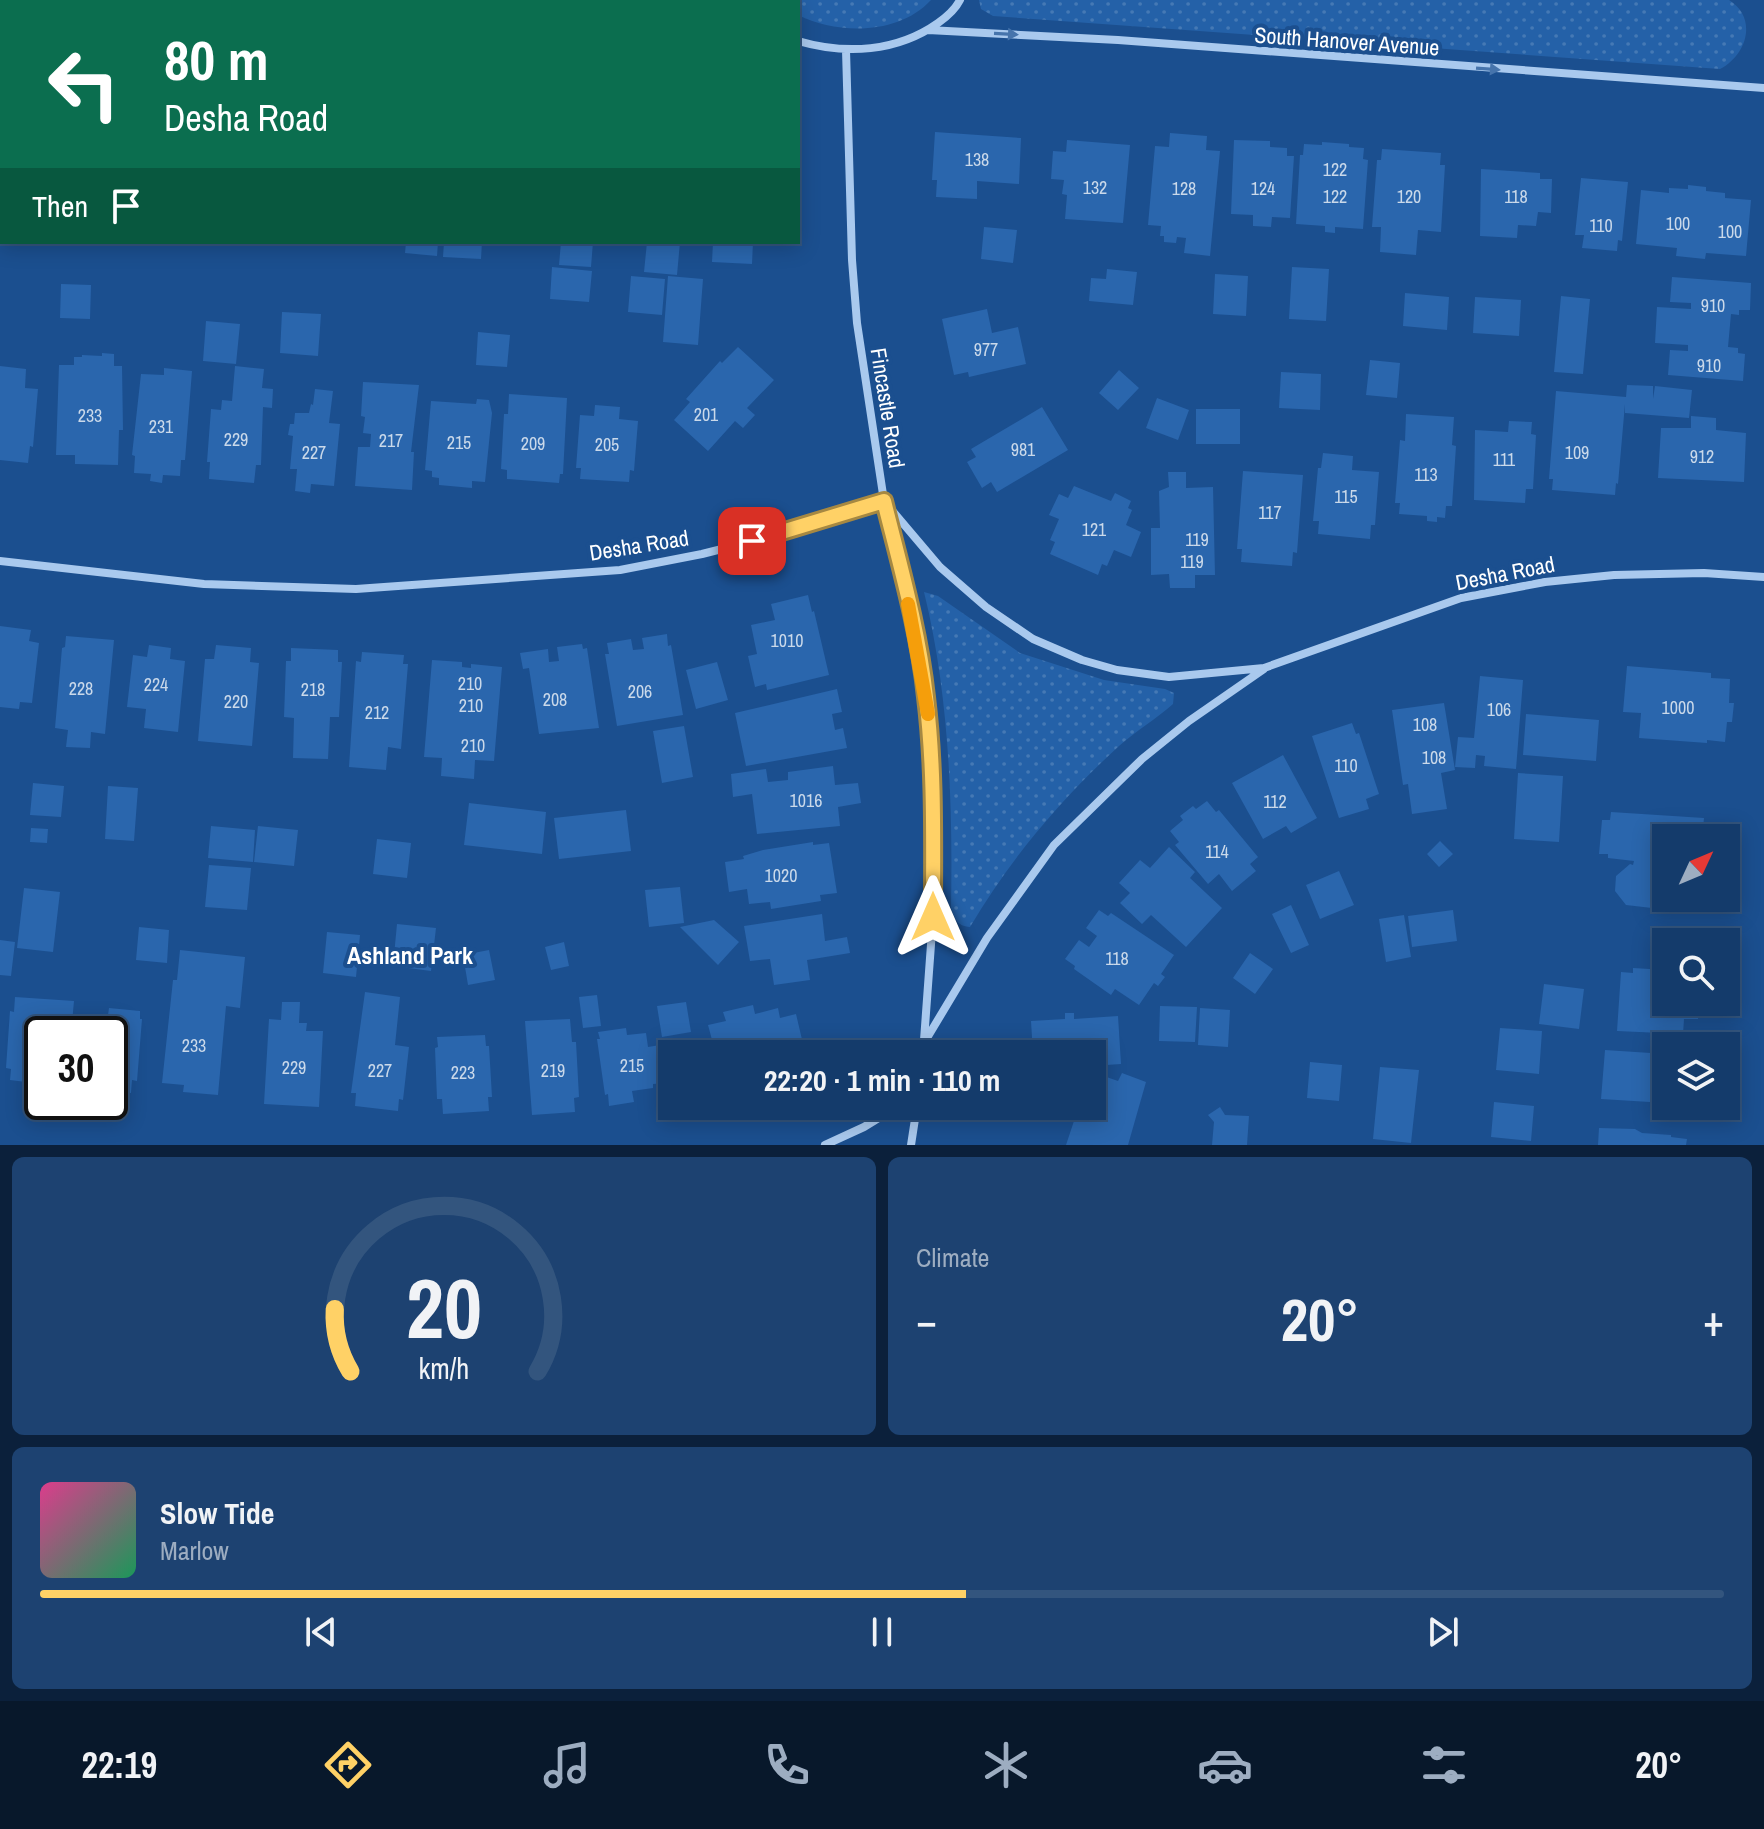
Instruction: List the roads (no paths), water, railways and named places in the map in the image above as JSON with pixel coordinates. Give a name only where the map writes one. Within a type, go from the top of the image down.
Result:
[{"type":"street","name":"South Hanover Avenue","points":[[800,42],[846,50],[895,45],[928,30],[956,8],[960,0]]},
{"type":"street","name":"South Hanover Avenue","points":[[928,30],[1118,40],[1352,60],[1764,88]]},
{"type":"street","name":"Fincastle Road","points":[[846,50],[852,260],[857,323],[884,501],[926,695],[934,786],[933,917],[925,1040]]},
{"type":"street","name":"Desha Road","points":[[0,561],[204,584],[356,589],[620,570],[747,543],[884,501],[940,567],[986,607],[1033,639],[1117,670],[1169,677],[1264,668],[1461,598],[1545,582],[1704,573],[1764,577]]},
{"type":"street","name":"Desha Road","points":[[926,1040],[987,938],[1054,845],[1142,759],[1264,668]]},
{"type":"street","points":[[825,1145],[875,1120]]},
{"type":"street","points":[[911,1145],[915,1120]]},
{"type":"district","name":"Ashland Park","points":[[410,955]]}]
